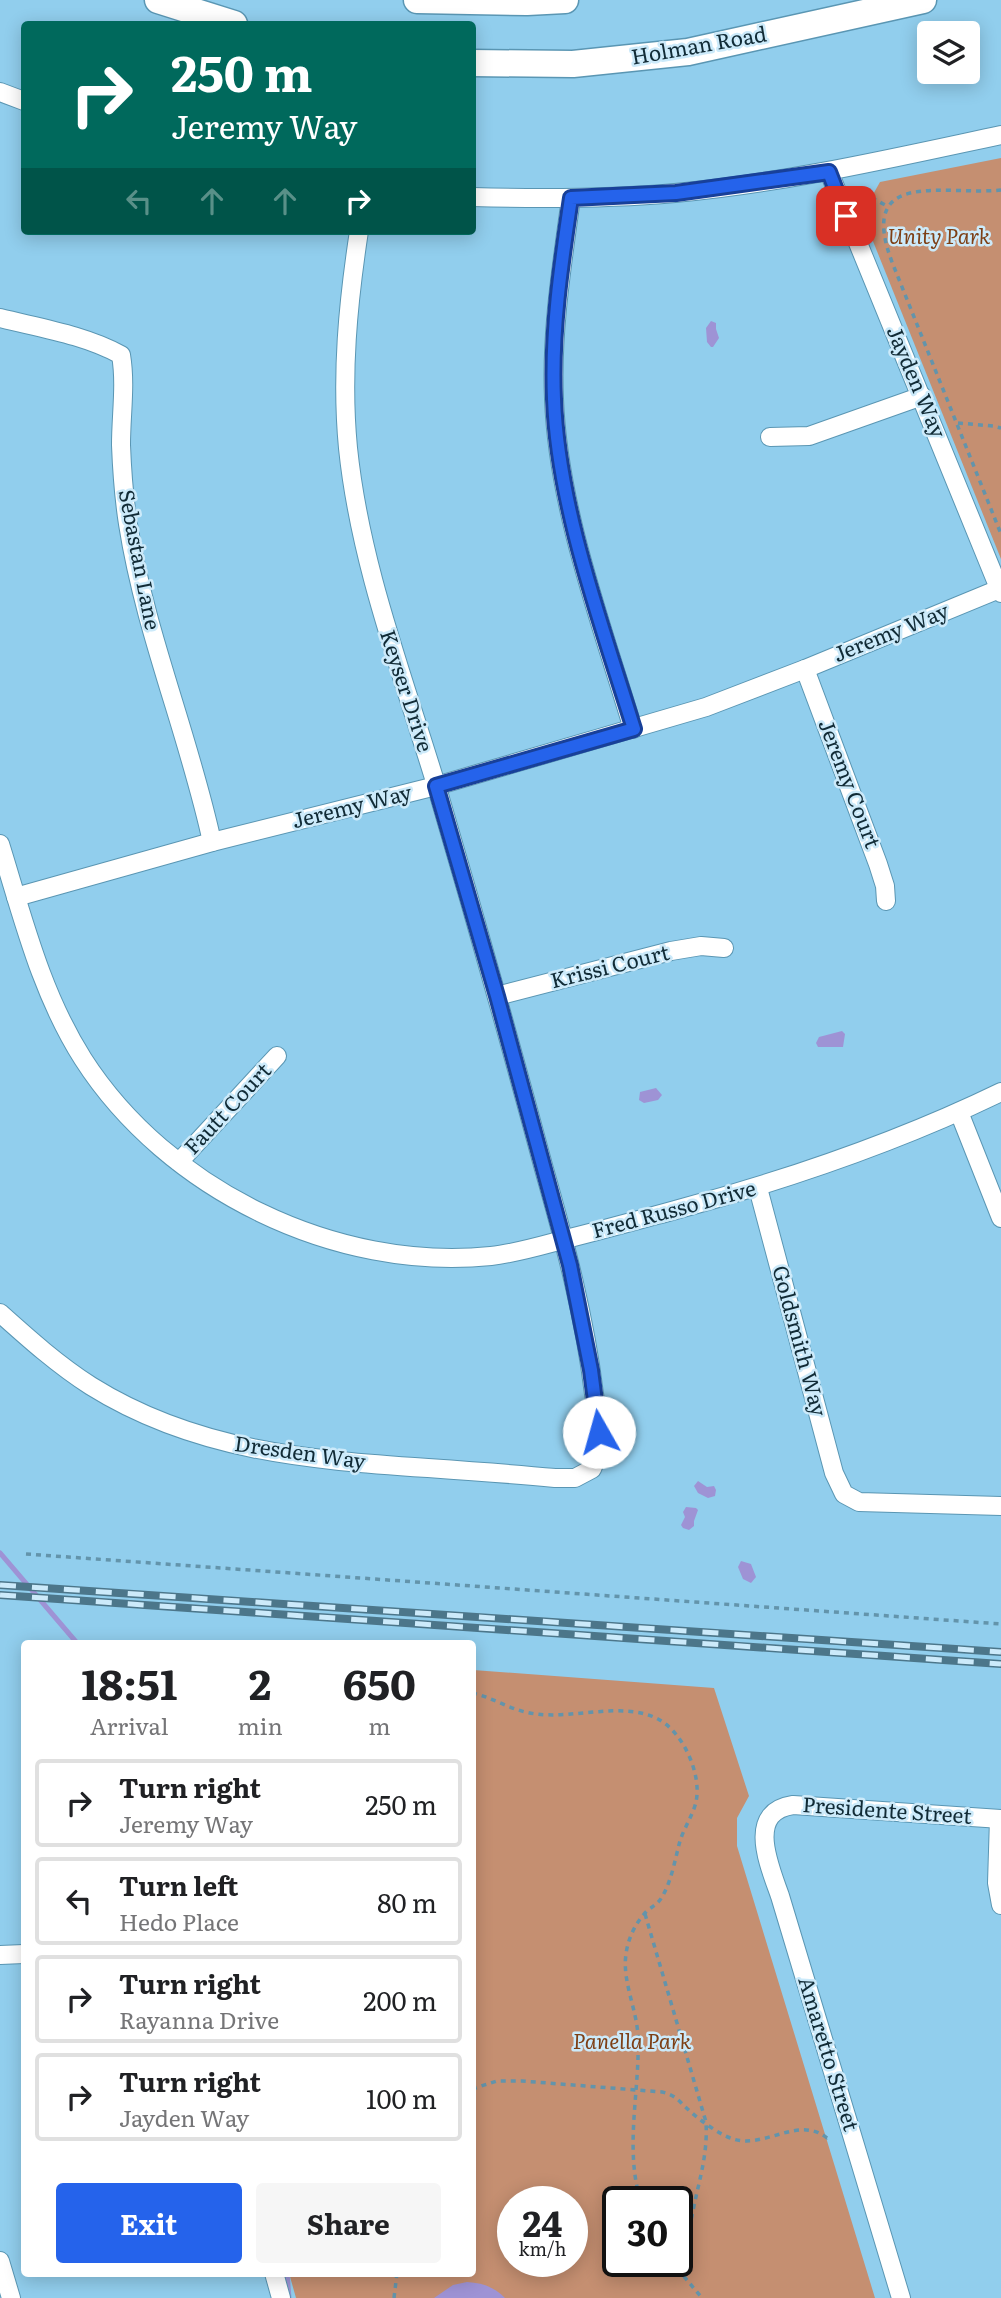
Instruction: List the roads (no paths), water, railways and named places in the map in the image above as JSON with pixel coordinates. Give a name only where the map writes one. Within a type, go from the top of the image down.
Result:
[{"type":"main road","points":[[158,0],[215,21]]},
{"type":"main road","points":[[417,0],[565,0]]},
{"type":"main road","name":"Holman Road","points":[[476,63],[573,64],[688,52],[923,0]]},
{"type":"street","points":[[0,92],[21,100]]},
{"type":"street","points":[[476,197],[571,198],[676,193],[829,172],[1001,135]]},
{"type":"street","name":"Jayden Way","points":[[829,172],[1000,591]]},
{"type":"street","points":[[571,198],[553,351],[558,450],[580,552],[634,729]]},
{"type":"street","name":"Keyser Drive","points":[[358,235],[346,335],[345,393],[348,448],[358,514],[382,615],[436,786],[564,1240],[581,1315],[598,1420],[598,1450],[592,1469]]},
{"type":"street","name":"Sebastan Lane","points":[[0,318],[87,341],[121,355],[124,374],[121,445],[131,542],[150,625],[212,842]]},
{"type":"street","points":[[770,437],[808,436],[922,396]]},
{"type":"street","name":"Jeremy Way","points":[[16,897],[212,842],[436,786],[706,707],[1000,591]]},
{"type":"street","name":"Jeremy Court","points":[[805,669],[878,864],[885,886],[886,901]]},
{"type":"street","name":"Fred Russo Drive","points":[[0,844],[42,980],[83,1060],[110,1097],[179,1162],[232,1197],[316,1236],[346,1245],[458,1258],[523,1252],[758,1188],[879,1144],[1001,1092]]},
{"type":"street","name":"Krissi Court","points":[[497,996],[671,951],[701,946],[724,948]]},
{"type":"street","name":"Fautt Court","points":[[179,1162],[277,1056]]},
{"type":"street","points":[[959,1112],[1001,1218]]},
{"type":"street","name":"Goldsmith Way","points":[[758,1188],[834,1473],[844,1494],[859,1502],[1001,1506]]},
{"type":"street","name":"Dresden Way","points":[[0,1313],[35,1346],[92,1386],[180,1429],[257,1451],[555,1478],[575,1478],[592,1469]]},
{"type":"street","name":"Presidente Street","points":[[774,1811],[793,1805],[1000,1819]]},
{"type":"street","name":"Amaretto Street","points":[[774,1811],[766,1823],[764,1836],[768,1861],[901,2298]]},
{"type":"street","points":[[1000,1819],[997,1883],[1001,1905]]},
{"type":"street","points":[[0,1955],[21,1954]]},
{"type":"street","points":[[0,2261],[11,2298]]},
{"type":"street","points":[[275,2277],[281,2298]]},
{"type":"waterway","points":[[0,1553],[74,1640]]},
{"type":"waterway","points":[[287,2277],[289,2298]]},
{"type":"railway","points":[[0,1585],[1001,1652]]},
{"type":"railway","points":[[0,1595],[1001,1664]]},
{"type":"park label","name":"Unity Park","points":[[939,237]]},
{"type":"park label","name":"Panella Park","points":[[632,2042]]}]
